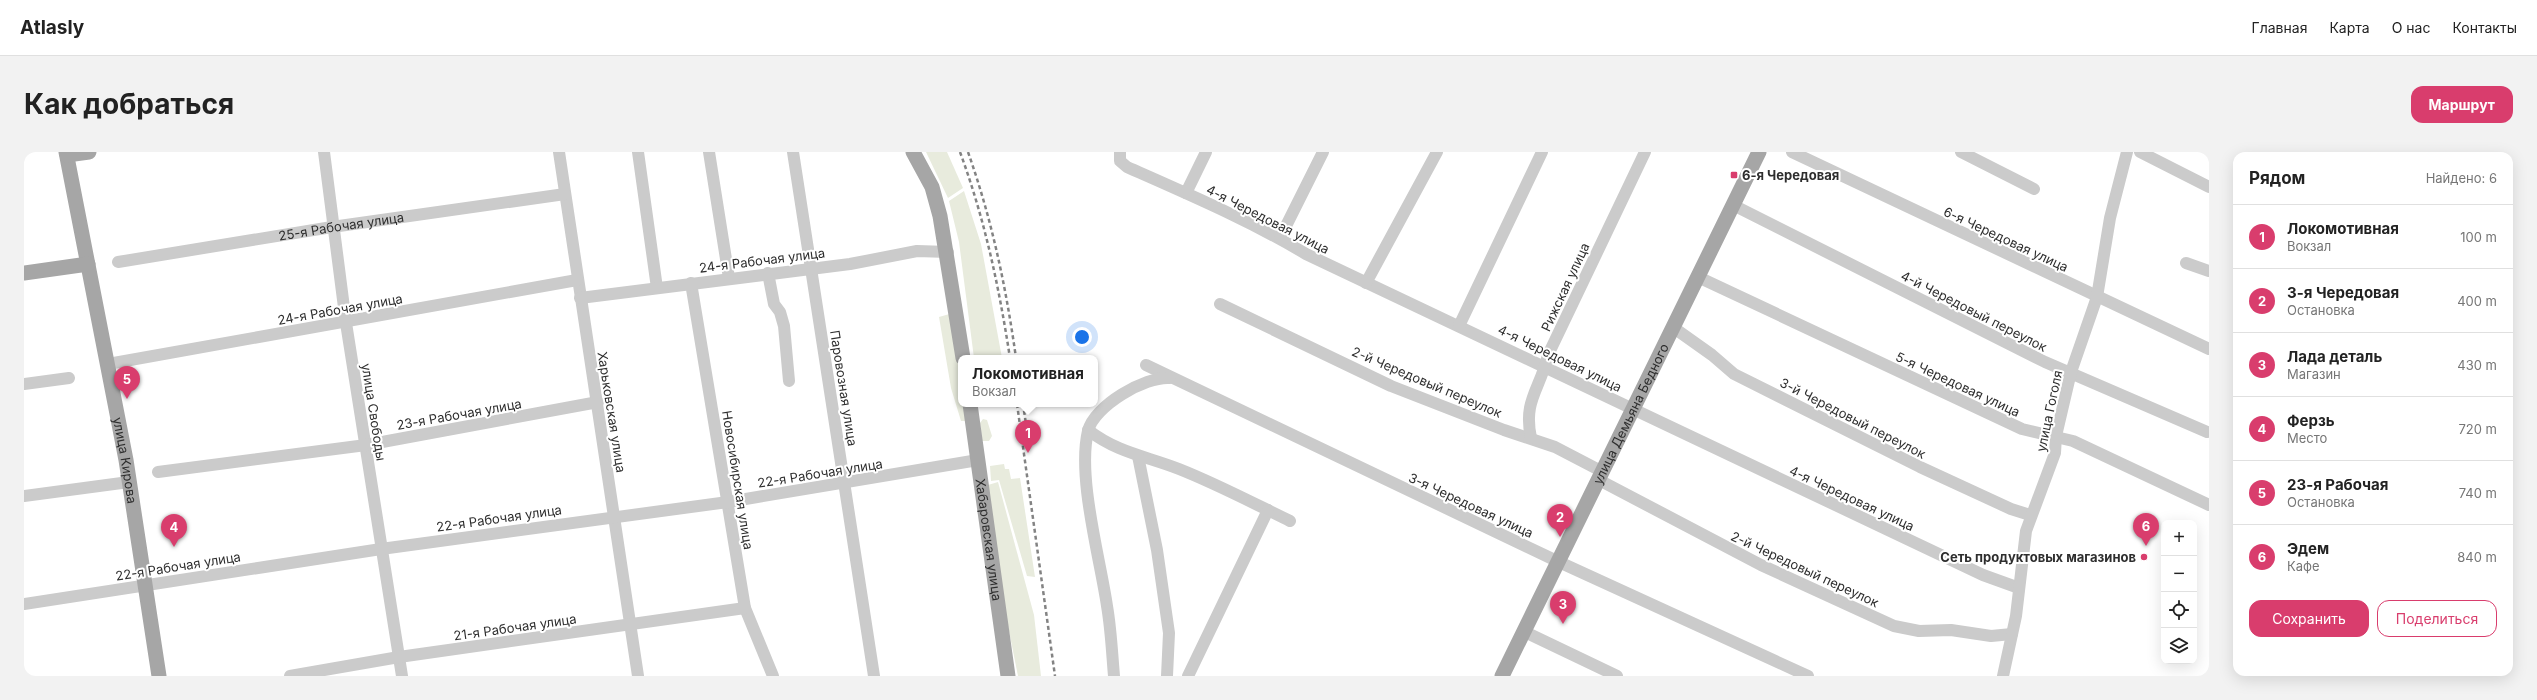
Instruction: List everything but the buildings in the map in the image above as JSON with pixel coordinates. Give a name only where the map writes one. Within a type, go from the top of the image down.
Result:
[{"type":"main road","points":[[66,154],[89,152]]},
{"type":"main road","points":[[913,152],[932,187],[948,252],[963,355]]},
{"type":"main road","name":"улица Демьяна Бедного","points":[[1502,676],[1634,410],[1759,152]]},
{"type":"main road","name":"улица Кирова","points":[[66,154],[108,364],[146,585],[159,676]]},
{"type":"main road","points":[[24,273],[88,264]]},
{"type":"main road","name":"Хабаровская улица","points":[[970,407],[1008,676]]},
{"type":"street","name":"улица Свободы","points":[[324,152],[332,227],[346,323],[402,676]]},
{"type":"street","name":"Харьковская улица","points":[[559,152],[577,280],[598,402],[638,676]]},
{"type":"street","points":[[638,152],[657,288]]},
{"type":"street","points":[[709,152],[728,278]]},
{"type":"street","name":"Паровозная улица","points":[[793,152],[874,676]]},
{"type":"street","points":[[1186,193],[1206,152]]},
{"type":"street","points":[[1280,238],[1323,152]]},
{"type":"street","points":[[1366,283],[1437,152]]},
{"type":"street","points":[[1459,326],[1542,152]]},
{"type":"street","name":"Рижская улица","points":[[1531,438],[1527,419],[1530,403],[1548,355],[1645,152]]},
{"type":"street","name":"6-я Чередовая улица","points":[[1792,152],[2097,298],[2209,349]]},
{"type":"street","points":[[1961,152],[2034,189]]},
{"type":"street","name":"улица Гоголя","points":[[2003,676],[2012,634],[2019,588],[2022,545],[2030,515],[2055,452],[2056,436],[2071,372],[2097,298],[2110,218],[2128,152]]},
{"type":"street","points":[[2140,152],[2209,187]]},
{"type":"street","name":"4-я Чередовая улица","points":[[1120,153],[1120,162],[1127,168],[1186,193],[1280,238],[1306,254],[1366,283],[1545,366],[1634,410],[1983,575],[2019,588]]},
{"type":"street","name":"25-я Рабочая улица","points":[[118,262],[332,227],[565,194]]},
{"type":"street","name":"4-й Чередовый переулок","points":[[1733,205],[2045,362],[2207,432]]},
{"type":"street","name":"24-я Рабочая улица","points":[[580,298],[728,278],[850,264],[917,251],[948,252]]},
{"type":"street","points":[[2186,262],[2209,271]]},
{"type":"street","points":[[768,273],[774,304],[780,312],[784,326],[789,381]]},
{"type":"street","name":"5-я Чередовая улица","points":[[1698,277],[1756,306],[2022,429],[2037,434],[2056,436],[2073,441],[2209,505]]},
{"type":"street","name":"24-я Рабочая улица","points":[[108,364],[346,323],[577,280]]},
{"type":"street","name":"Новосибирская улица","points":[[691,283],[745,608],[773,676]]},
{"type":"street","name":"2-й Чередовый переулок","points":[[1220,304],[1391,386],[1504,430],[1555,447],[1601,476],[1760,565],[1894,626],[1919,631],[1951,630],[1991,636],[2012,634]]},
{"type":"street","name":"3-й Чередовый переулок","points":[[1674,328],[1712,354],[1734,374],[1920,467],[2011,509],[2030,515]]},
{"type":"street","name":"3-я Чередовая улица","points":[[1146,365],[1559,562],[1808,676]]},
{"type":"street","points":[[1114,676],[1107,607],[1085,469],[1088,430],[1102,412],[1134,386],[1160,377],[1174,378]]},
{"type":"street","points":[[24,384],[69,378]]},
{"type":"street","name":"23-я Рабочая улица","points":[[158,472],[366,445],[598,402]]},
{"type":"street","points":[[1088,430],[1105,443],[1138,456],[1154,459],[1185,471],[1290,521]]},
{"type":"street","points":[[1138,456],[1157,550],[1170,633],[1167,676]]},
{"type":"street","name":"22-я Рабочая улица","points":[[24,604],[381,549],[614,516],[728,502],[844,482],[894,476],[978,460]]},
{"type":"street","points":[[24,496],[129,482]]},
{"type":"street","points":[[1188,676],[1268,510]]},
{"type":"street","name":"21-я Рабочая улица","points":[[290,676],[399,657],[745,608]]},
{"type":"street","points":[[1525,632],[1617,676]]},
{"type":"shaded area","points":[[926,152],[947,152],[963,188],[948,198]]},
{"type":"shaded area","points":[[964,191],[981,244],[1001,355],[974,355],[959,242],[949,201]]},
{"type":"shaded area","points":[[953,313],[959,355],[958,407],[967,407],[969,421],[961,421],[951,388],[939,317]]},
{"type":"shaded area","points":[[983,419],[987,420],[992,436],[989,441],[982,441],[980,423]]},
{"type":"shaded area","points":[[1004,464],[1005,469],[1009,469],[1011,479],[1020,478],[1035,577],[1027,576],[999,480],[991,481],[990,466]]},
{"type":"shaded area","points":[[998,482],[1034,615],[1041,676],[1018,676],[1004,606],[988,485]]},
{"type":"railway","points":[[960,152],[984,228],[1001,305],[1009,355]]},
{"type":"railway","points":[[968,152],[977,177],[991,228],[1008,305],[1016,355]]},
{"type":"railway","points":[[1017,407],[1055,676]]},
{"type":"railway","points":[[1023,407],[1026,424]]},
{"type":"place","name":"6-я Чередовая","points":[[1734,175]]},
{"type":"place","name":"23-я Рабочая","points":[[127,399]]},
{"type":"place","name":"Локомотивная","points":[[1028,453]]},
{"type":"place","name":"3-я Чередовая","points":[[1560,537]]},
{"type":"place","name":"Эдем","points":[[2146,546]]},
{"type":"place","name":"Ферзь","points":[[174,547]]},
{"type":"place","name":"Сеть продуктовых магазинов","points":[[2144,557]]},
{"type":"place","name":"Лада деталь","points":[[1563,624]]}]
